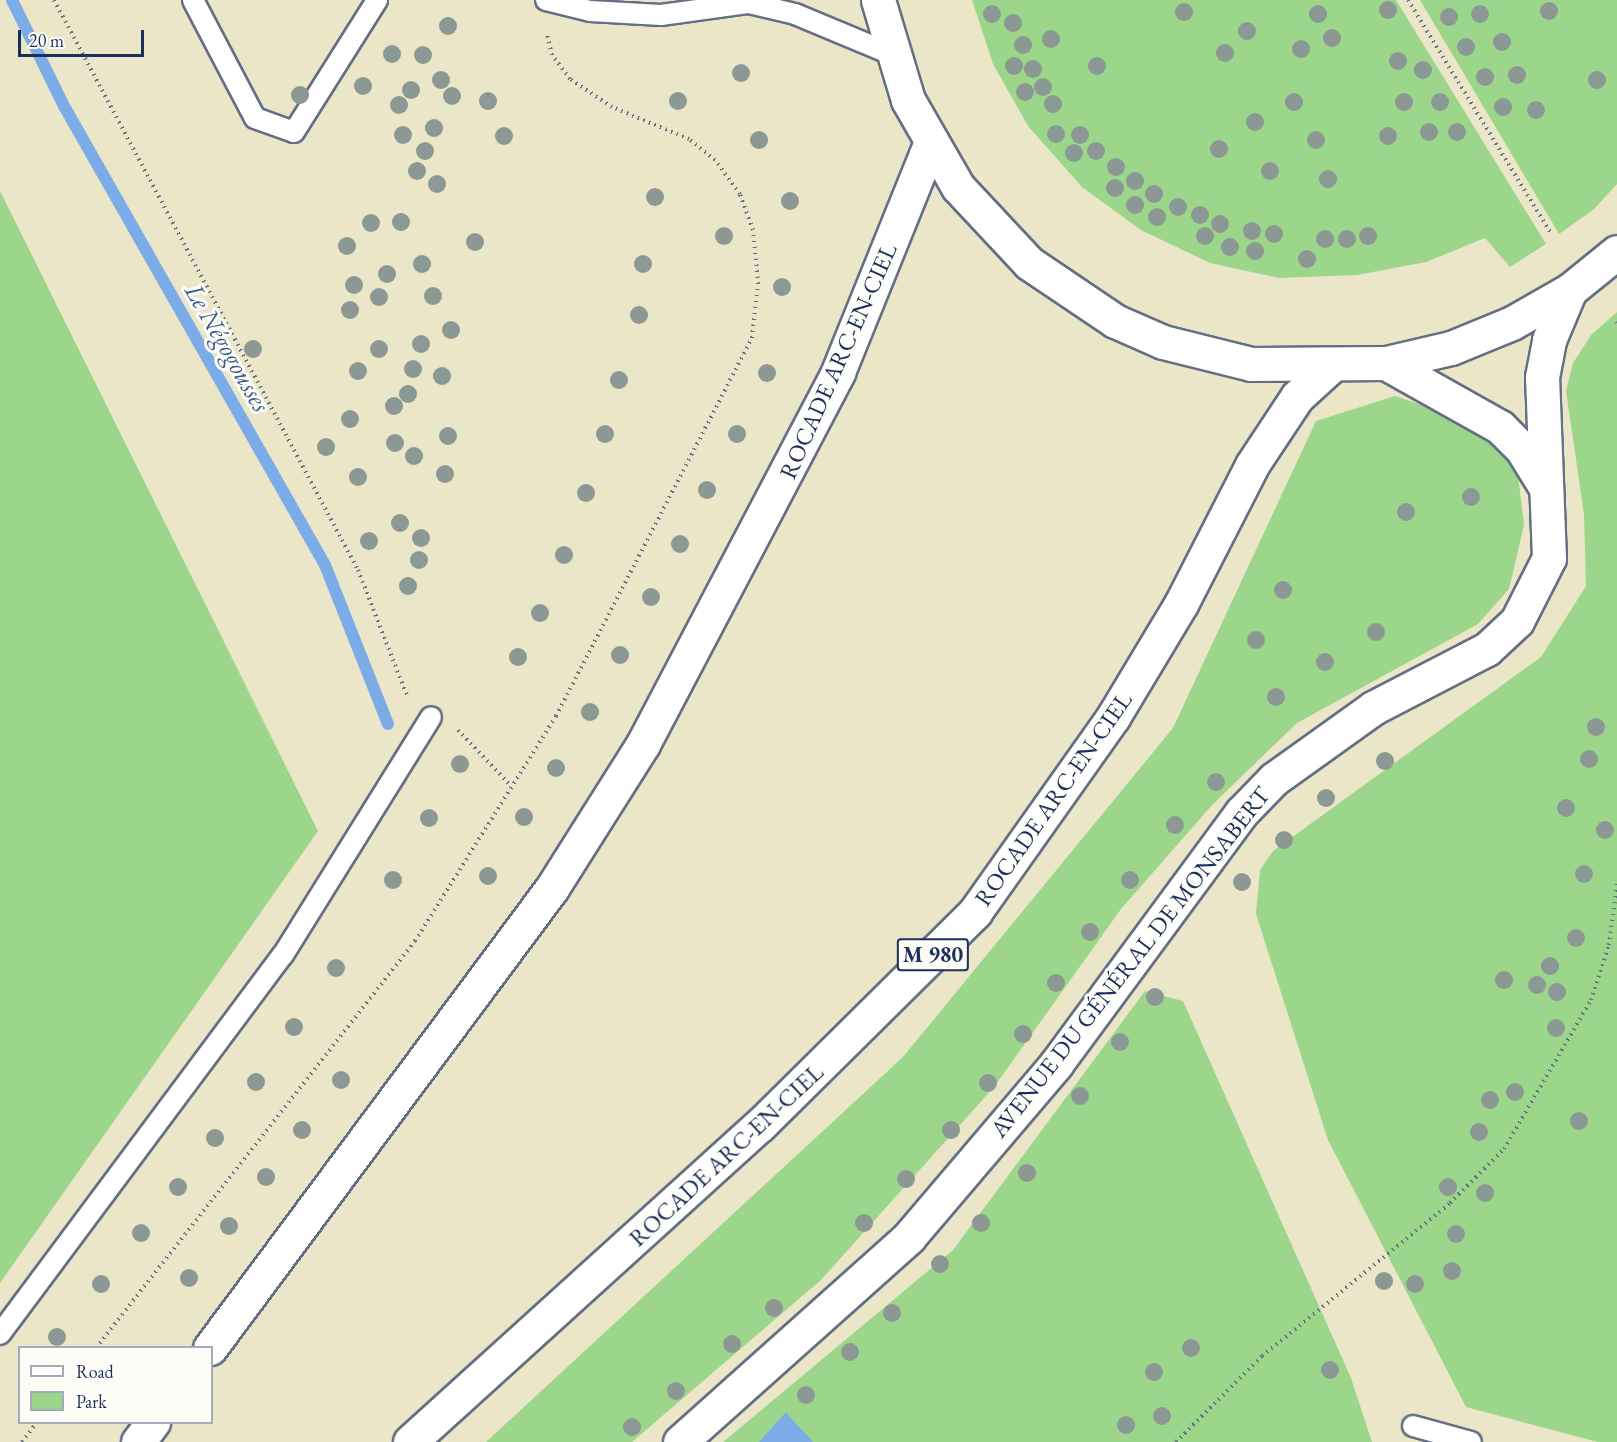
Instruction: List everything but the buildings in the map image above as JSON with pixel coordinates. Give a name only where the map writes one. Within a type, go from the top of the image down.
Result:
[{"type":"main road","points":[[878,0],[891,54],[930,144],[958,188],[1029,263],[1115,321],[1212,356],[1251,364],[1331,366],[1386,363],[1451,348],[1512,323],[1570,290],[1617,252]]},
{"type":"main road","name":"ROCADE ARC-EN-CIEL","points":[[211,1346],[552,888],[644,744],[838,372],[930,144]]},
{"type":"main road","name":"AVENUE DU GÉNÉRAL DE MONSABERT","points":[[680,1442],[909,1238],[1056,1064],[1234,822],[1274,779],[1372,708],[1487,649],[1517,621],[1549,558],[1549,493],[1542,377],[1549,340],[1570,290]]},
{"type":"main road","points":[[1386,363],[1500,427],[1522,448],[1549,493]]},
{"type":"main road","name":"ROCADE ARC-EN-CIEL","points":[[410,1442],[760,1125],[975,912],[1113,717],[1181,604],[1252,465],[1297,397],[1331,366]]},
{"type":"main road","points":[[138,1442],[152,1424]]},
{"type":"lane","points":[[193,0],[255,118],[294,132],[377,0]]},
{"type":"lane","points":[[548,1],[590,11],[661,15],[752,2],[795,14],[891,54]]},
{"type":"lane","points":[[0,1334],[138,1156],[283,955],[431,717]]},
{"type":"lane","points":[[1413,1426],[1471,1442]]},
{"type":"path","points":[[54,0],[358,570],[399,686],[431,717],[459,731],[510,785]]},
{"type":"path","points":[[1408,0],[1552,235]]},
{"type":"path","points":[[97,1346],[415,941],[510,785],[556,716],[696,454],[752,338],[758,284],[753,230],[740,194],[715,160],[688,139],[612,107],[570,79],[552,55],[546,29],[548,1]]},
{"type":"path","points":[[1176,1442],[1262,1356],[1450,1203],[1504,1149],[1591,1000],[1609,945],[1617,883]]},
{"type":"path","points":[[22,1442],[36,1424]]},
{"type":"green space","points":[[972,0],[1396,0],[1546,244],[1510,267],[1485,238],[1426,262],[1357,275],[1279,278],[1210,263],[1141,230],[1082,187],[1028,126],[993,64]]},
{"type":"green space","points":[[1420,0],[1617,0],[1617,184],[1593,210],[1559,234]]},
{"type":"green space","points":[[0,191],[318,831],[0,1283]]},
{"type":"green space","points":[[1617,312],[1617,1442],[1598,1442],[1466,1407],[1328,1140],[1256,914],[1260,870],[1273,851],[1541,657],[1586,586],[1584,514],[1566,391],[1573,363],[1591,335]]},
{"type":"green space","points":[[1395,396],[1483,426],[1518,475],[1524,525],[1509,589],[1478,624],[1297,723],[1213,804],[1121,909],[994,1087],[821,1280],[632,1442],[486,1442],[903,1057],[1173,728],[1316,421]]},
{"type":"green space","points":[[1145,991],[1183,1001],[1351,1378],[1372,1442],[723,1442],[953,1250]]},
{"type":"water","points":[[786,1412],[813,1442],[759,1442]]},
{"type":"waterway","name":"Le Négogousses","points":[[12,0],[64,106],[325,565],[388,724]]}]
